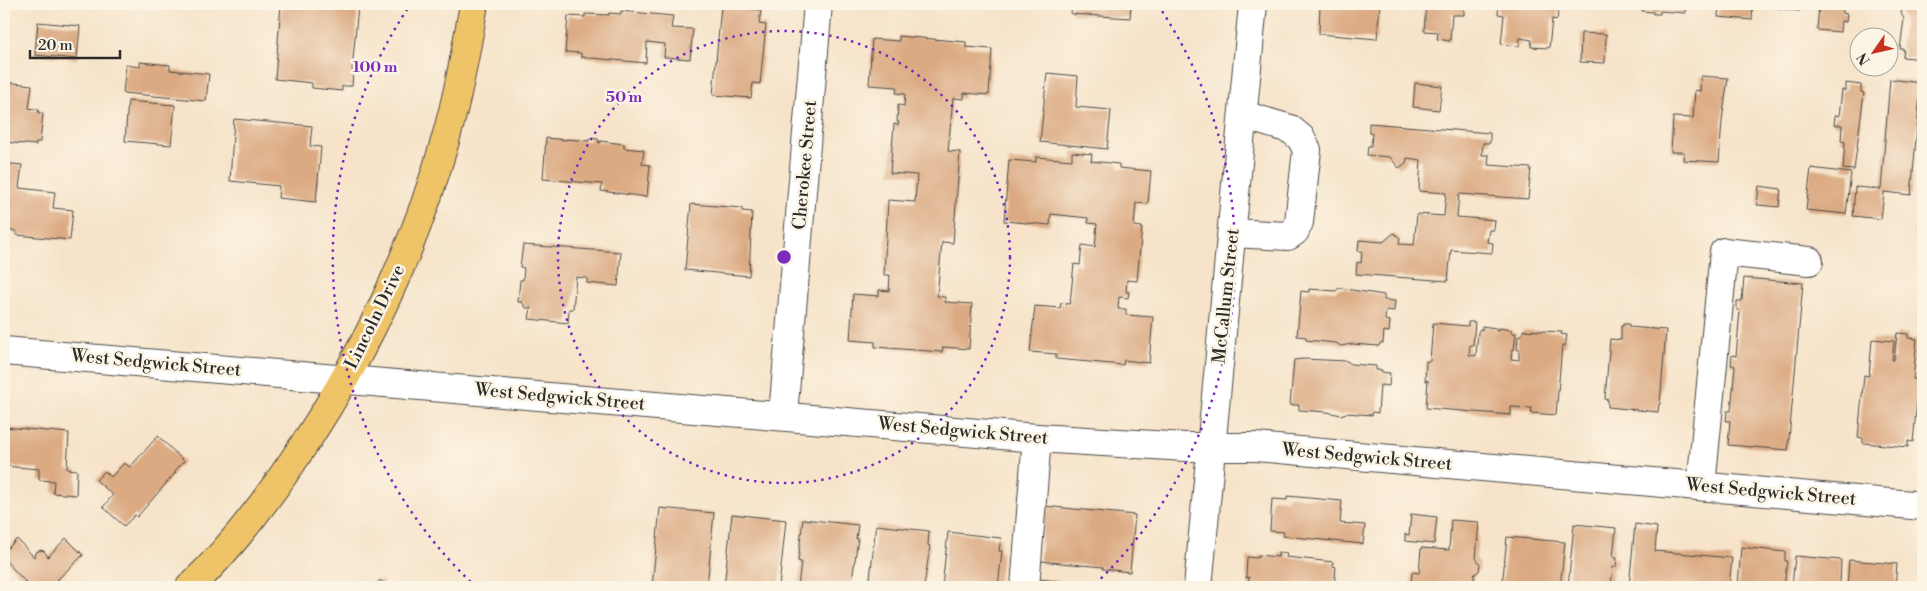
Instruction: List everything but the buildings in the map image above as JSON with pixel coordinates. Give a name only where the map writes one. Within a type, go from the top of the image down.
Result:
[{"type":"main road","name":"Lincoln Drive","points":[[190,587],[236,537],[272,492],[309,438],[345,380],[388,297],[428,193],[452,114],[474,4]]},
{"type":"street","name":"Cherokee Street","points":[[783,416],[818,4]]},
{"type":"street","name":"McCallum Street","points":[[1198,587],[1253,4]]},
{"type":"street","points":[[1232,233],[1288,236],[1295,231],[1299,222],[1307,150],[1301,138],[1290,129],[1243,115]]},
{"type":"street","points":[[1701,486],[1724,252],[1809,261]]},
{"type":"street","name":"West Sedgwick Street","points":[[4,351],[1037,438],[1163,446],[1256,447],[1923,506]]},
{"type":"street","points":[[1024,587],[1037,438]]}]
